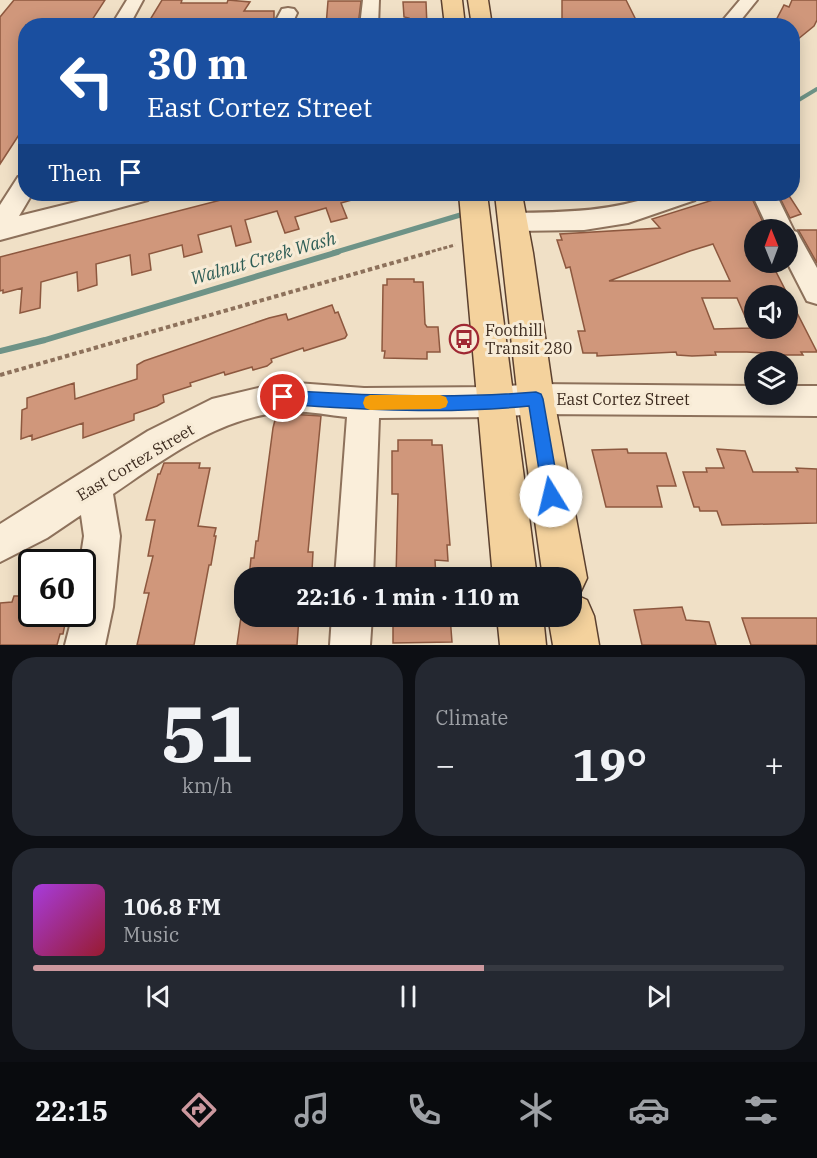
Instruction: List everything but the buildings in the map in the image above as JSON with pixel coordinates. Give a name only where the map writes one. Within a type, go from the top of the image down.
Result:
[{"type":"main road","points":[[452,0],[453,18]]},
{"type":"main road","points":[[477,0],[480,18]]},
{"type":"main road","points":[[474,201],[478,234],[516,400],[562,567]]},
{"type":"main road","points":[[511,211],[516,400],[515,567]]},
{"type":"main road","points":[[521,627],[523,645]]},
{"type":"main road","points":[[573,627],[576,645]]},
{"type":"street","points":[[125,18],[135,0]]},
{"type":"street","points":[[370,18],[371,0]]},
{"type":"street","points":[[733,18],[748,0]]},
{"type":"street","points":[[0,228],[18,197]]},
{"type":"street","points":[[0,228],[111,201]]},
{"type":"street","points":[[511,211],[584,220],[628,214],[666,201]]},
{"type":"street","points":[[768,201],[776,219]]},
{"type":"street","points":[[798,258],[817,293]]},
{"type":"street","name":"East Cortez Street","points":[[0,544],[160,443],[224,410],[283,397],[364,403],[516,400],[817,401]]},
{"type":"street","points":[[355,567],[364,403]]},
{"type":"street","points":[[85,645],[94,607],[102,536],[94,486]]},
{"type":"street","points":[[350,645],[351,627]]},
{"type":"path","points":[[0,375],[438,249],[478,234]]},
{"type":"waterway","name":"Walnut Creek Wash","points":[[800,99],[817,89]]},
{"type":"waterway","name":"Walnut Creek Wash","points":[[333,253],[467,213]]},
{"type":"waterway","name":"Walnut Creek Wash","points":[[0,351],[45,340],[338,252]]},
{"type":"slow traffic","points":[[370,403],[440,402]]},
{"type":"place","name":"Foothill Transit 280","points":[[464,339]]},
{"type":"route","points":[[283,397],[364,403],[495,402],[536,399],[551,496]]}]
